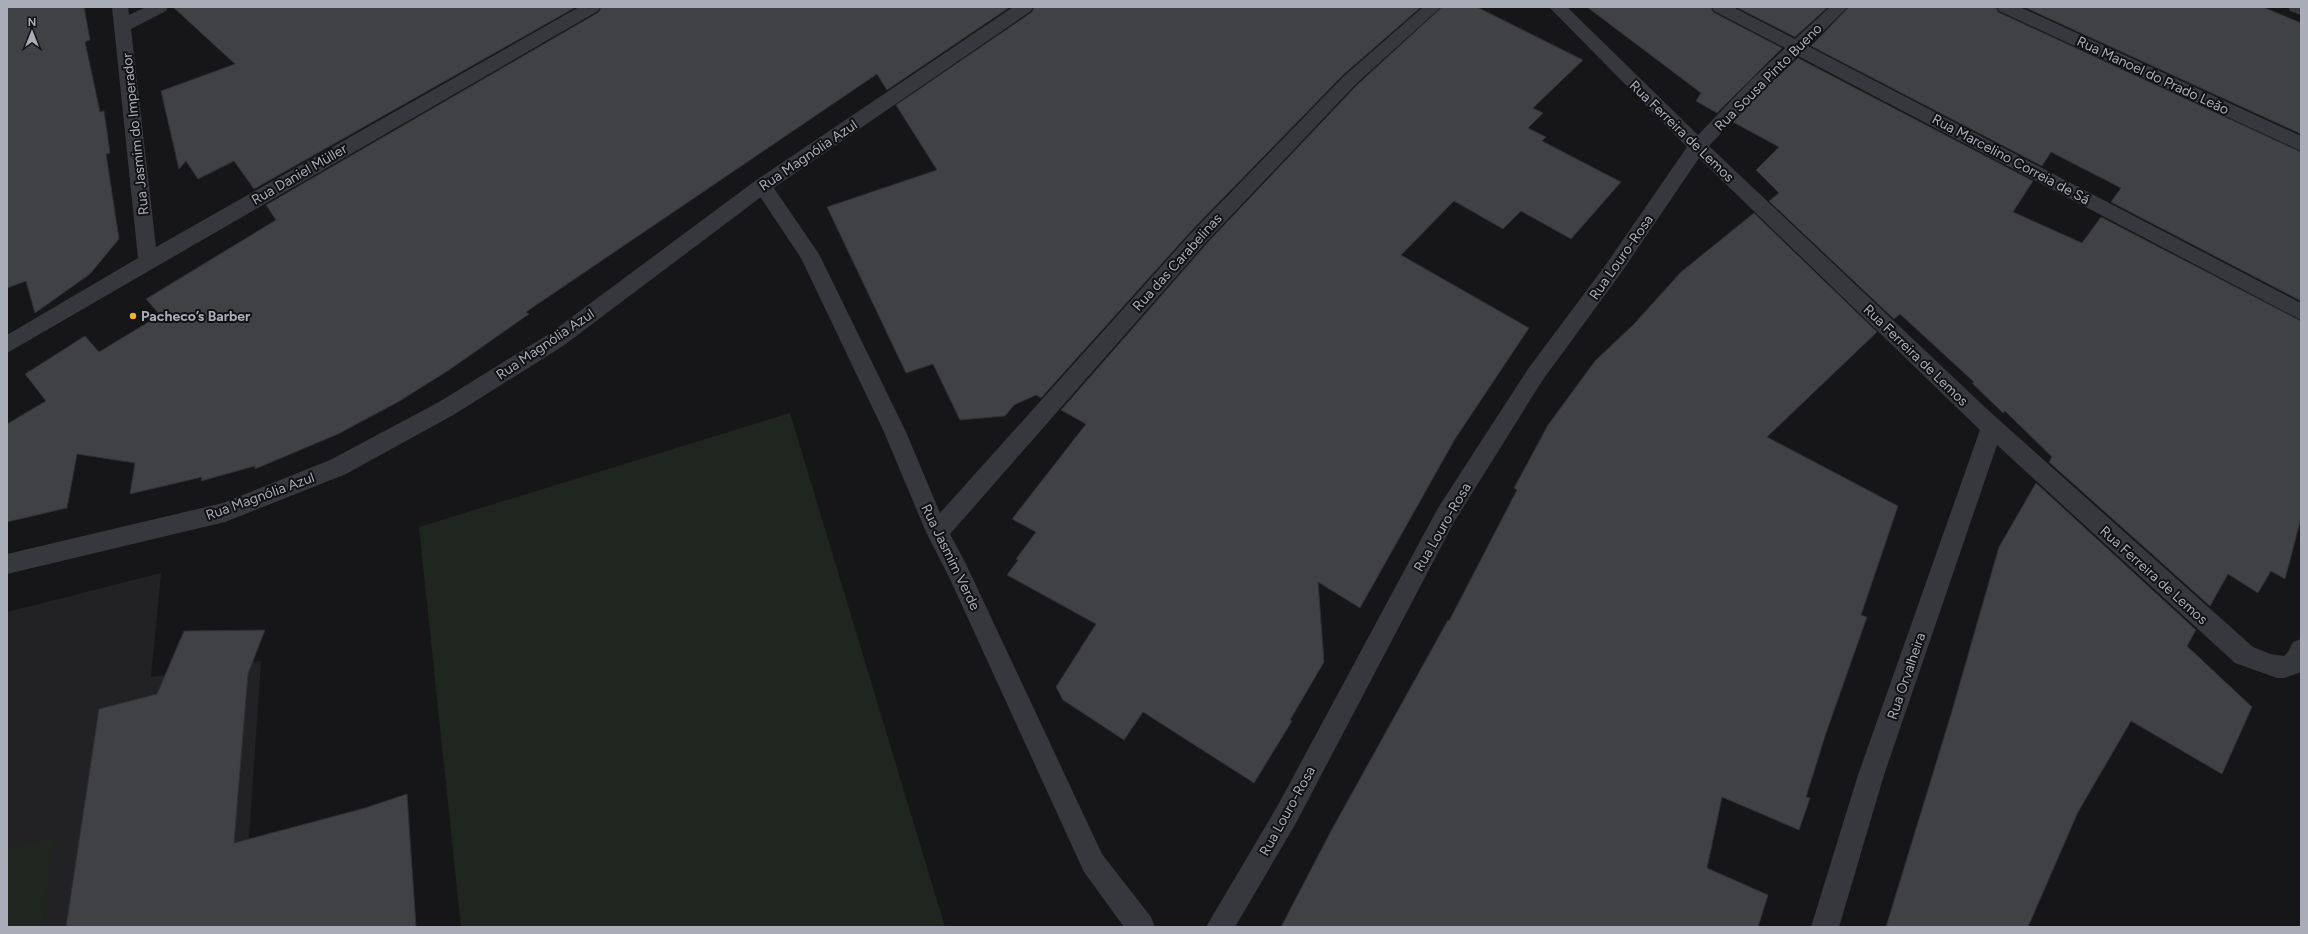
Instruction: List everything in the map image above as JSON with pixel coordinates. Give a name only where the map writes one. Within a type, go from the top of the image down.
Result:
[{"type":"street","name":"Rua Jasmim do Imperador","points":[[120,7],[124,25],[148,261]]},
{"type":"street","points":[[124,25],[160,7]]},
{"type":"street","name":"Rua Daniel Müller","points":[[7,345],[148,261],[592,7]]},
{"type":"street","name":"Rua Magnólia Azul","points":[[7,564],[225,512],[338,467],[447,408],[556,340],[762,186],[1025,7]]},
{"type":"street","name":"Rua das Carabelinas","points":[[937,532],[1201,235],[1350,80],[1433,7]]},
{"type":"street","name":"Rua Ferreira de Lemos","points":[[1557,7],[1697,147],[1992,427],[2244,655],[2272,666],[2288,666],[2299,655]]},
{"type":"street","name":"Rua Marcelino Correia de Sá","points":[[1720,7],[1797,46],[2301,312]]},
{"type":"street","name":"Rua Sousa Pinto Bueno","points":[[1697,147],[1797,46],[1840,7]]},
{"type":"street","name":"Rua Manoel do Prado Leão","points":[[2006,7],[2301,144]]},
{"type":"street","points":[[2296,7],[2301,9]]},
{"type":"street","name":"Rua Louro-Rosa","points":[[1220,927],[1286,814],[1446,515],[1535,375],[1614,268],[1697,147]]},
{"type":"street","name":"Rua Jasmim Verde","points":[[762,186],[809,254],[895,432],[937,532],[958,571],[1093,863],[1141,927]]},
{"type":"street","name":"Rua Orvalheira","points":[[1825,927],[1871,775],[1992,427]]},
{"type":"shaded area","points":[[790,413],[945,927],[461,927],[419,527]]},
{"type":"shaded area","points":[[161,573],[151,677],[261,661],[243,927],[7,927],[7,612]]},
{"type":"shaded area","points":[[55,837],[41,927],[7,927],[7,850]]},
{"type":"building","points":[[7,7],[84,7],[90,40],[85,42],[100,112],[104,111],[110,153],[106,154],[119,239],[90,274],[35,313],[26,281],[7,288]]},
{"type":"building","points":[[173,7],[576,7],[254,189],[234,161],[198,179],[186,161],[179,169],[161,91],[235,64]]},
{"type":"building","points":[[601,7],[1010,7],[887,90],[877,74],[526,312],[529,314],[449,370],[398,402],[338,434],[255,469],[255,466],[201,481],[202,477],[130,494],[135,463],[77,454],[67,508],[7,522],[7,424],[46,401],[25,374],[85,336],[99,352],[160,315],[146,299],[276,220],[266,205],[599,12]]},
{"type":"building","points":[[1034,7],[1421,7],[1343,75],[1193,229],[1041,398],[1036,395],[1014,405],[1005,416],[960,420],[933,364],[906,373],[827,207],[937,170],[896,105],[1032,12]]},
{"type":"building","points":[[1442,7],[1477,7],[1583,60],[1533,108],[1543,113],[1528,128],[1546,137],[1542,141],[1621,182],[1571,239],[1521,211],[1503,229],[1454,201],[1401,255],[1529,328],[1455,439],[1360,608],[1318,582],[1324,662],[1290,720],[1292,721],[1254,783],[1143,712],[1124,740],[1063,700],[1056,687],[1096,624],[1007,575],[1018,560],[1016,559],[1036,532],[1012,519],[1086,424],[1061,410],[1209,241],[1357,85]]},
{"type":"building","points":[[1587,7],[1711,7],[1713,12],[1782,48],[1717,113],[1696,101],[1701,93]]},
{"type":"building","points":[[1736,7],[1828,7],[1795,37]]},
{"type":"building","points":[[1849,7],[1996,7],[1998,12],[2301,152],[2301,301],[2111,202],[2121,188],[2051,152],[2042,166],[1811,46]]},
{"type":"building","points":[[2024,7],[2263,7],[2301,23],[2301,134]]},
{"type":"building","points":[[1798,58],[2033,181],[2013,212],[2082,243],[2101,217],[2301,321],[2301,518],[2285,579],[2271,571],[2258,593],[2228,574],[2210,606],[2049,462],[2052,457],[2005,411],[2003,413],[1972,383],[1974,382],[1900,314],[1894,319],[1769,201],[1779,193],[1756,170],[1779,147],[1733,122],[1764,89]]},
{"type":"building","points":[[1754,213],[1877,332],[1767,437],[1898,506],[1861,615],[1867,617],[1826,733],[1806,797],[1810,798],[1799,830],[1722,797],[1707,868],[1768,895],[1758,927],[1281,927],[1331,831],[1448,620],[1449,621],[1517,490],[1514,488],[1548,425],[1595,361],[1634,324],[1681,272]]},
{"type":"building","points":[[2036,483],[2196,630],[2187,646],[2252,707],[2222,774],[2131,721],[2078,812],[2028,927],[1886,927],[1952,711],[1999,547]]},
{"type":"building","points":[[265,630],[248,674],[234,843],[365,808],[407,794],[416,927],[66,927],[99,709],[157,694],[184,631]]},
{"type":"place","name":"Pacheco’s Barber","points":[[133,316]]}]
